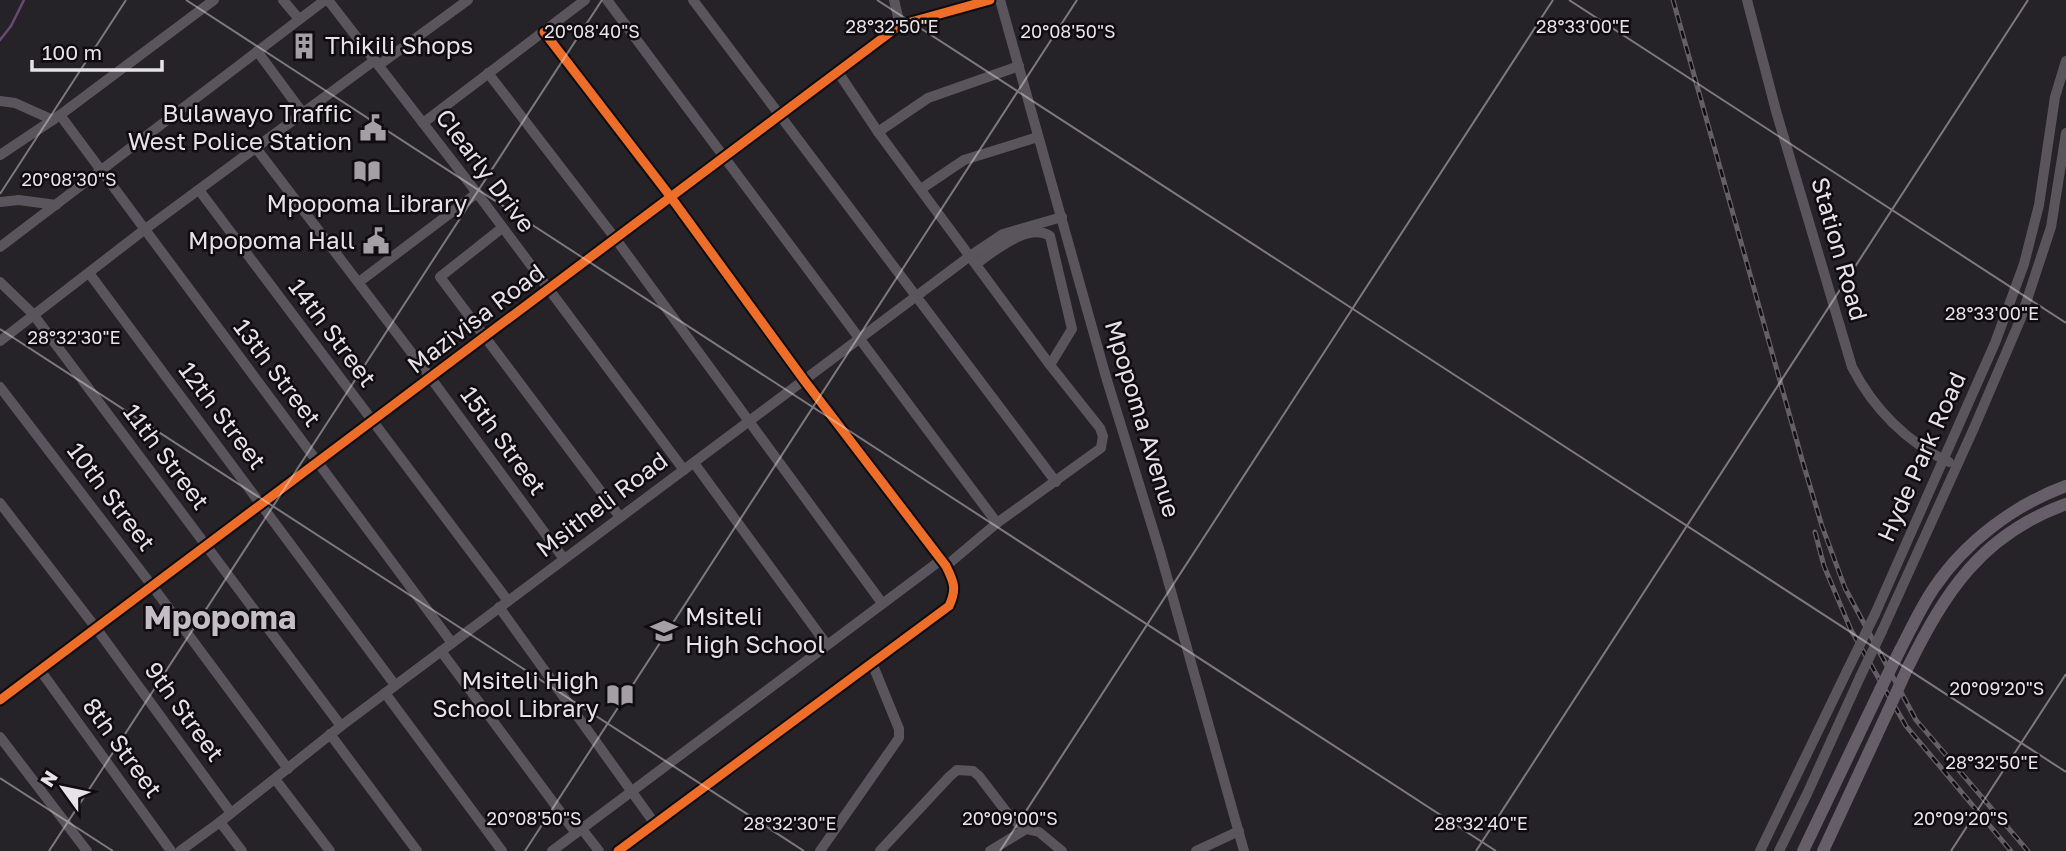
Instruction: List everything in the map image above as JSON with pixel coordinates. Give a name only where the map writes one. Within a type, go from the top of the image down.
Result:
[{"type":"main road","points":[[1804,851],[1880,690],[1934,588],[1971,545],[1997,524],[2030,502],[2066,486]]},
{"type":"main road","points":[[1823,851],[1907,670],[1945,598],[1988,549],[2020,525],[2066,504]]},
{"type":"street","points":[[0,155],[57,118],[214,0]]},
{"type":"street","points":[[283,0],[299,19]]},
{"type":"street","points":[[0,247],[327,0]]},
{"type":"street","name":"Clearly Drive","points":[[327,0],[477,193],[684,470]]},
{"type":"street","points":[[0,341],[302,113],[468,0]]},
{"type":"street","points":[[423,123],[584,0]]},
{"type":"street","points":[[607,0],[997,523]]},
{"type":"street","points":[[693,0],[1056,482]]},
{"type":"street","points":[[894,0],[900,25]]},
{"type":"street","name":"Mazivisa Road","points":[[0,700],[900,25],[990,0]]},
{"type":"street","name":"Mpopoma Avenue","points":[[1000,0],[1244,851]]},
{"type":"street","name":"Station Road","points":[[1747,0],[1776,111],[1852,367],[1864,391],[1883,414],[1905,433],[1957,466]]},
{"type":"street","points":[[544,32],[670,196],[804,380],[943,563],[955,583],[956,591],[949,606],[618,851]]},
{"type":"street","points":[[257,51],[302,113]]},
{"type":"street","name":"Hyde Park Road","points":[[1760,851],[1875,614],[1995,343],[2024,264],[2039,205],[2055,97],[2066,61]]},
{"type":"street","points":[[878,132],[928,98],[1019,66]]},
{"type":"street","points":[[552,851],[882,603],[943,563],[1101,448],[1103,436],[1100,428],[1050,365],[878,132],[838,72]]},
{"type":"street","points":[[488,73],[615,238],[882,603]]},
{"type":"street","points":[[0,101],[15,103],[57,118]]},
{"type":"street","name":"13th Street","points":[[57,118],[101,171],[452,642]]},
{"type":"street","name":"Hyde Park Road","points":[[1779,851],[1957,466],[2021,318],[2051,227],[2066,133]]},
{"type":"street","points":[[921,190],[964,160],[1038,137]]},
{"type":"street","name":"15th Street","points":[[256,148],[564,559]]},
{"type":"street","name":"14th Street","points":[[199,190],[372,422],[503,604],[655,824]]},
{"type":"street","points":[[359,282],[477,193]]},
{"type":"street","points":[[0,202],[19,200],[56,205]]},
{"type":"street","name":"Msitheli Road","points":[[180,851],[452,642],[861,338],[973,260],[1003,234],[1062,217]]},
{"type":"street","points":[[502,228],[440,277],[620,517]]},
{"type":"street","points":[[973,260],[1011,239],[1040,232],[1050,236],[1072,329],[1050,365]]},
{"type":"street","name":"12th Street","points":[[89,273],[395,685]]},
{"type":"street","name":"11th Street","points":[[0,282],[33,314],[341,726]]},
{"type":"street","name":"10th Street","points":[[0,387],[288,769]]},
{"type":"street","points":[[694,463],[827,645]]},
{"type":"street","name":"9th Street","points":[[0,503],[96,628],[231,813]]},
{"type":"street","points":[[441,651],[579,831],[598,851]]},
{"type":"street","points":[[820,851],[899,738],[899,729],[872,663]]},
{"type":"street","name":"8th Street","points":[[40,670],[171,851]]},
{"type":"street","points":[[385,693],[502,851]]},
{"type":"street","points":[[330,734],[417,851]]},
{"type":"street","points":[[0,737],[87,851]]},
{"type":"street","points":[[880,851],[957,770],[967,769],[979,776],[1011,818],[1026,829],[1039,832],[1062,851]]},
{"type":"street","points":[[275,779],[330,851]]},
{"type":"street","points":[[220,822],[242,851]]},
{"type":"street","points":[[990,851],[1026,829]]},
{"type":"street","points":[[1196,851],[1239,831]]},
{"type":"waterway","points":[[0,40],[11,26],[24,0]]},
{"type":"railway","points":[[1673,0],[1803,463],[1845,588],[1916,720],[2028,851]]},
{"type":"railway","points":[[1815,532],[1824,566],[1851,630],[1906,726],[2011,851]]},
{"type":"cycle path","points":[[0,700],[900,25],[990,0]]},
{"type":"cycle path","points":[[544,32],[946,566],[954,586],[949,606],[618,851]]},
{"type":"place","name":"Thikili Shops","points":[[304,46]]},
{"type":"place","name":"Bulawayo Traffic West Police Station","points":[[373,128]]},
{"type":"place","name":"Mpopoma Library","points":[[367,171]]},
{"type":"place","name":"Mpopoma Hall","points":[[376,241]]},
{"type":"place","name":"Msiteli High School","points":[[664,631]]},
{"type":"place","name":"Msiteli High School Library","points":[[620,695]]},
{"type":"district","name":"Mpopoma","points":[[220,618]]}]
